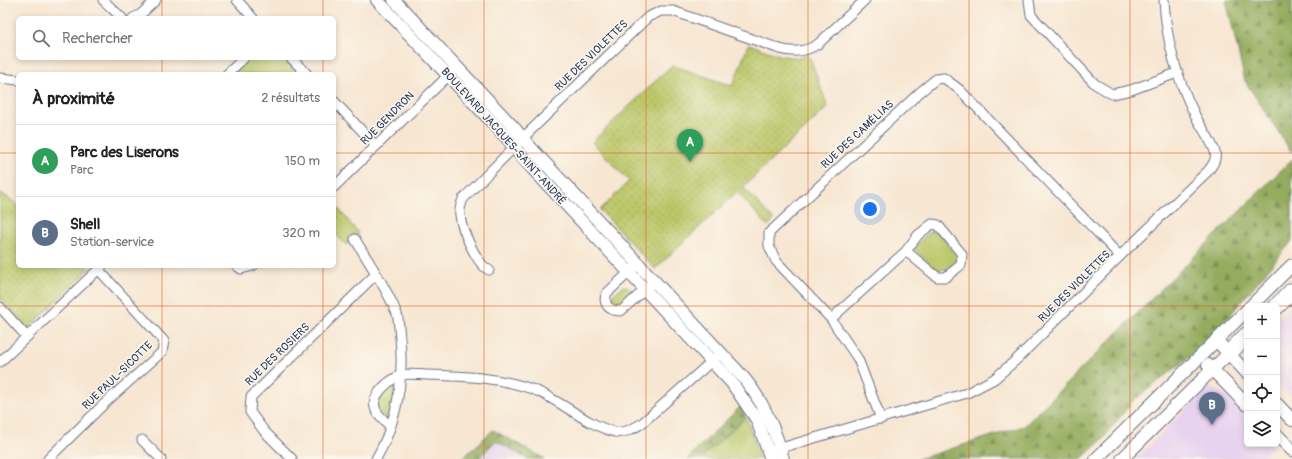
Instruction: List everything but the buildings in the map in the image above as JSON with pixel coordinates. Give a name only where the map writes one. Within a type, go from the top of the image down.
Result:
[{"type":"highway","points":[[1280,303],[1292,291]]},
{"type":"highway","points":[[1228,354],[1244,339]]},
{"type":"street","points":[[103,0],[120,16]]},
{"type":"street","points":[[138,16],[156,0]]},
{"type":"street","points":[[237,0],[251,16]]},
{"type":"street","name":"BOULEVARD JACQUES-SAINT-ANDRÉ","points":[[377,0],[453,71]]},
{"type":"street","name":"BOULEVARD JACQUES-SAINT-ANDRÉ","points":[[394,0],[453,71],[519,143],[638,264],[650,285],[716,357],[749,384],[772,423],[776,454]]},
{"type":"street","name":"RUE DES VIOLETTES","points":[[489,270],[479,262],[468,237],[461,219],[461,204],[470,191],[641,23],[656,12],[664,10],[678,12],[780,49],[798,52],[810,49],[818,44],[865,0]]},
{"type":"street","points":[[1029,0],[1031,15],[1095,84],[1112,94],[1131,90],[1177,73]]},
{"type":"street","name":"RUE DES VIOLETTES","points":[[776,454],[881,419],[967,393],[994,379],[1016,360],[1215,162],[1216,153],[1194,114],[1177,73],[1165,18],[1164,0]]},
{"type":"street","points":[[229,72],[242,60]]},
{"type":"street","points":[[293,60],[303,72]]},
{"type":"street","name":"RUE GENDRON","points":[[336,185],[453,71]]},
{"type":"street","points":[[0,78],[16,80]]},
{"type":"street","name":"RUE DES CAMÉLIAS","points":[[881,419],[858,359],[831,319],[776,261],[769,246],[770,233],[919,92],[936,79],[944,78],[960,90],[1120,256]]},
{"type":"street","points":[[336,104],[376,146]]},
{"type":"street","name":"BOULEVARD JACQUES-SAINT-ANDRÉ","points":[[519,143],[629,273],[650,285]]},
{"type":"street","points":[[831,319],[906,251],[918,235],[932,224],[938,225],[962,254],[961,265],[946,277],[937,277],[906,251]]},
{"type":"street","points":[[355,239],[376,274],[397,315],[402,375],[396,407],[385,443],[376,459]]},
{"type":"street","points":[[638,264],[606,295],[605,301],[608,307],[613,310],[621,311],[650,285]]},
{"type":"street","points":[[1254,303],[1292,266]]},
{"type":"street","points":[[0,362],[100,268]]},
{"type":"street","name":"RUE PAUL-SICOTTE","points":[[48,459],[162,352],[164,341],[100,268]]},
{"type":"street","name":"RUE DES ROSIERS","points":[[292,459],[264,431],[250,412],[251,397],[376,274]]},
{"type":"street","points":[[0,307],[27,337]]},
{"type":"street","points":[[1096,459],[1244,313]]},
{"type":"street","points":[[1216,340],[1244,370]]},
{"type":"street","points":[[1122,459],[1228,354]]},
{"type":"street","points":[[1200,356],[1244,402]]},
{"type":"street","points":[[390,426],[376,412],[374,404],[377,395],[384,387],[402,375],[494,379],[518,384],[539,392],[601,428],[617,433],[629,430],[641,424],[716,357]]},
{"type":"street","points":[[1280,407],[1292,420]]},
{"type":"street","points":[[1280,438],[1292,450]]},
{"type":"street","points":[[142,440],[161,459]]},
{"type":"shaded area","points":[[1292,306],[1292,399],[1280,386],[1280,317]]},
{"type":"shaded area","points":[[1212,388],[1224,394],[1244,414],[1244,447],[1272,447],[1260,459],[1136,459],[1192,403],[1207,389]]},
{"type":"shaded area","points":[[491,431],[542,459],[461,459]]},
{"type":"green space","points":[[1226,0],[1292,0],[1292,153],[1245,81]]},
{"type":"green space","points":[[749,44],[779,55],[801,57],[809,55],[828,107],[743,187],[774,220],[768,226],[737,192],[655,269],[600,210],[629,181],[592,142],[672,65],[732,86]]},
{"type":"green space","points":[[247,60],[285,60],[297,72],[234,72]]},
{"type":"green space","points":[[1292,159],[1292,241],[1205,345],[1132,402],[1103,439],[1081,459],[918,459],[1024,426]]},
{"type":"green space","points":[[0,192],[16,204],[16,268],[90,269],[28,329],[0,300]]},
{"type":"green space","points":[[336,205],[359,234],[346,245],[336,235]]},
{"type":"green space","points":[[931,231],[940,233],[958,259],[947,269],[935,269],[913,248]]},
{"type":"green space","points":[[627,286],[631,291],[630,296],[619,305],[615,305],[611,301],[613,296],[620,289]]},
{"type":"green space","points":[[395,382],[393,405],[389,421],[377,410],[379,397]]},
{"type":"green space","points":[[740,407],[746,417],[700,459],[687,459]]},
{"type":"green space","points":[[746,417],[761,459],[700,459]]},
{"type":"green space","points":[[493,430],[545,459],[528,459],[496,441],[478,459],[462,459]]},
{"type":"place","name":"Parc des Liserons","points":[[690,162]]},
{"type":"place","name":"Shell","points":[[1212,425]]}]
